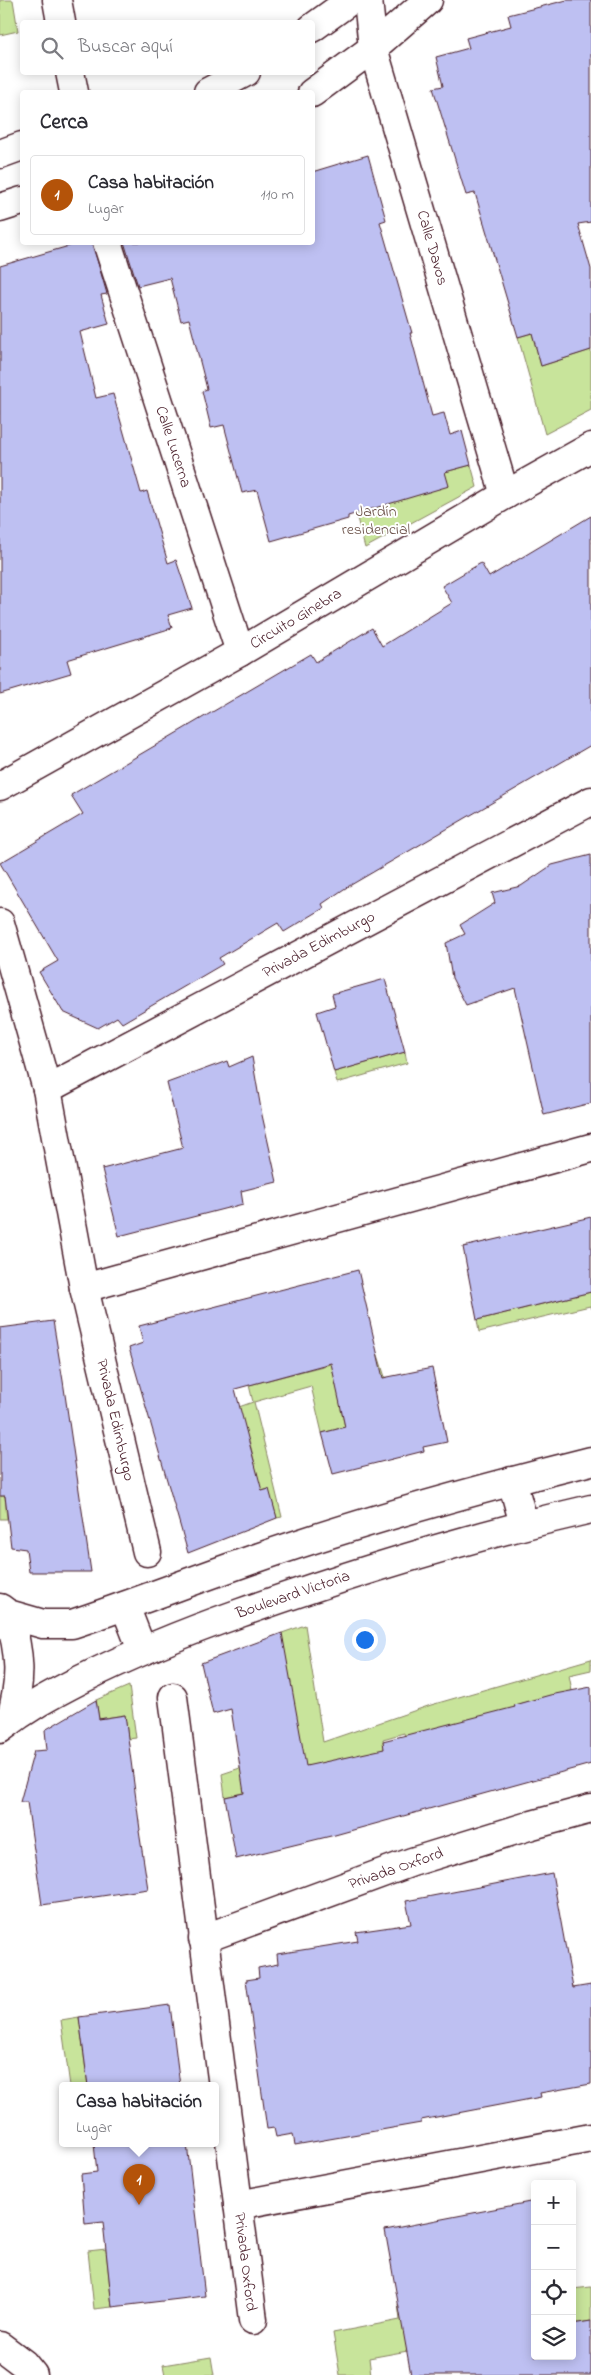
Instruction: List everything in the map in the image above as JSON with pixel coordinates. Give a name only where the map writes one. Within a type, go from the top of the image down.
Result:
[{"type":"street","points":[[57,0],[61,20]]},
{"type":"street","points":[[315,26],[351,0]]},
{"type":"street","name":"Calle Davos","points":[[368,0],[373,48],[505,495]]},
{"type":"street","points":[[315,91],[373,48],[428,0]]},
{"type":"street","points":[[71,75],[74,90]]},
{"type":"street","points":[[212,90],[240,75]]},
{"type":"street","points":[[0,154],[20,147]]},
{"type":"street","points":[[0,208],[20,202]]},
{"type":"street","name":"Calle Lucerna","points":[[108,245],[240,652]]},
{"type":"street","name":"Circuito Ginebra","points":[[0,786],[240,652],[505,495],[591,448]]},
{"type":"street","name":"Privada Edimburgo","points":[[46,1090],[591,801]]},
{"type":"street","name":"Privada Edimburgo","points":[[0,923],[46,1090],[84,1288],[147,1552]]},
{"type":"street","points":[[84,1288],[591,1148]]},
{"type":"street","name":"Boulevard Victoria","points":[[4,1611],[43,1624],[72,1624],[258,1558],[512,1481],[591,1461]]},
{"type":"street","points":[[512,1481],[524,1524]]},
{"type":"street","name":"Boulevard Victoria","points":[[5,1725],[20,1712],[45,1698],[142,1650],[322,1584],[524,1524],[591,1509]]},
{"type":"street","points":[[125,1606],[142,1650]]},
{"type":"street","name":"Boulevard Victoria","points":[[4,1611],[18,1655],[19,1679],[17,1698],[5,1725]]},
{"type":"street","name":"Privada Oxford","points":[[172,1697],[253,2320]]},
{"type":"street","name":"Privada Oxford","points":[[203,1939],[412,1862],[591,1809]]},
{"type":"street","name":"Privada Oxford","points":[[238,2205],[591,2138]]},
{"type":"street","points":[[0,2346],[24,2364],[33,2375]]},
{"type":"green space","points":[[0,0],[13,0],[18,31],[0,35]]},
{"type":"green space","points":[[532,333],[541,366],[591,350],[591,410],[545,434],[518,337]]},
{"type":"green space","name":"Jardín residencial","points":[[471,465],[477,487],[365,548],[343,466],[445,472]]},
{"type":"green space","points":[[405,1052],[407,1063],[337,1083],[334,1072]]},
{"type":"green space","points":[[591,1292],[591,1309],[590,1306],[479,1332],[477,1320]]},
{"type":"green space","points":[[377,1352],[385,1377],[356,1384],[360,1404],[341,1409],[345,1427],[322,1433],[311,1386],[254,1402],[282,1517],[277,1518],[268,1489],[244,1497],[236,1470],[255,1464],[249,1440],[219,1450],[236,1408],[253,1402],[249,1385]]},
{"type":"green space","points":[[0,1496],[5,1496],[7,1519],[0,1519]]},
{"type":"green space","points":[[305,1625],[323,1742],[431,1705],[591,1659],[591,1670],[569,1675],[572,1691],[514,1705],[517,1716],[407,1746],[404,1733],[383,1739],[384,1749],[251,1791],[225,1797],[222,1774],[240,1768],[282,1633]]},
{"type":"green space","points":[[129,1686],[136,1738],[128,1739],[125,1715],[99,1719],[96,1700]]},
{"type":"green space","points":[[79,2017],[87,2082],[69,2082],[61,2020]]},
{"type":"green space","points":[[106,2249],[112,2307],[94,2309],[88,2251]]},
{"type":"green space","points":[[531,2280],[531,2282],[435,2346],[369,2358],[371,2375],[340,2375],[333,2333],[400,2320],[398,2304]]},
{"type":"green space","points":[[591,2287],[591,2321],[576,2323],[576,2289]]},
{"type":"green space","points":[[211,2357],[214,2375],[165,2375],[163,2365]]},
{"type":"building","points":[[567,0],[591,0],[591,222],[578,224],[591,269],[591,350],[541,366],[532,333],[518,337],[475,193],[466,195],[433,88],[443,86],[436,57],[469,48],[466,38],[511,26],[508,15]]},
{"type":"building","points":[[368,155],[386,220],[380,222],[412,333],[410,333],[432,416],[444,413],[450,435],[462,431],[471,465],[445,472],[449,486],[348,516],[348,519],[271,541],[257,490],[242,493],[224,425],[211,428],[202,391],[207,389],[189,319],[181,321],[170,278],[138,286],[125,245],[315,245],[315,171]]},
{"type":"building","points":[[73,245],[93,245],[107,294],[101,295],[109,324],[80,332],[96,398],[113,394],[141,493],[147,491],[168,563],[176,560],[192,608],[168,615],[172,628],[67,660],[71,673],[0,694],[0,266]]},
{"type":"building","points":[[591,516],[591,745],[344,889],[322,904],[324,908],[284,932],[278,923],[219,958],[223,964],[122,1023],[117,1017],[98,1028],[63,1012],[39,972],[58,961],[0,863],[83,814],[71,795],[311,654],[316,662],[372,628],[382,646],[452,603],[442,586],[481,563],[489,577]]},
{"type":"building","points":[[591,855],[591,1103],[544,1115],[515,988],[466,1005],[452,978],[446,943],[465,934],[460,925],[495,903],[492,893],[521,886],[552,865]]},
{"type":"building","points":[[385,979],[405,1052],[334,1072],[317,1012],[335,1006],[332,994]]},
{"type":"building","points":[[252,1057],[262,1115],[277,1182],[241,1191],[243,1204],[119,1236],[102,1169],[183,1148],[167,1083],[227,1061],[229,1067]]},
{"type":"building","points":[[591,1217],[591,1292],[477,1320],[463,1247]]},
{"type":"building","points":[[358,1270],[383,1378],[432,1368],[447,1442],[423,1447],[424,1451],[333,1474],[322,1433],[345,1427],[331,1363],[235,1389],[262,1491],[269,1489],[277,1518],[188,1553],[129,1348],[143,1343],[139,1326]]},
{"type":"building","points":[[53,1321],[91,1572],[29,1572],[26,1549],[11,1547],[5,1496],[0,1496],[0,1328]]},
{"type":"building","points":[[282,1633],[306,1766],[384,1749],[383,1741],[515,1707],[514,1705],[550,1695],[591,1687],[591,1764],[335,1835],[236,1859],[225,1797],[244,1793],[231,1709],[213,1714],[201,1663]]},
{"type":"building","points":[[96,1700],[99,1719],[125,1715],[148,1889],[42,1905],[27,1802],[20,1802],[34,1751],[47,1750],[45,1730]]},
{"type":"building","points":[[552,1873],[573,1988],[591,1985],[591,2084],[540,2093],[541,2097],[421,2120],[421,2123],[295,2145],[293,2134],[276,2137],[274,2128],[267,2129],[246,1980],[259,1978],[258,1968],[278,1964],[277,1954],[358,1941],[356,1932],[411,1924],[406,1901]]},
{"type":"building","points":[[170,2005],[180,2082],[87,2082],[79,2017]]},
{"type":"building","points":[[94,2147],[187,2147],[205,2296],[112,2307],[103,2222],[85,2224],[81,2174],[97,2172]]},
{"type":"building","points":[[531,2202],[531,2360],[576,2360],[576,2323],[591,2321],[591,2375],[411,2375],[385,2230]]},
{"type":"place","name":"Casa habitación","points":[[139,2205]]}]
